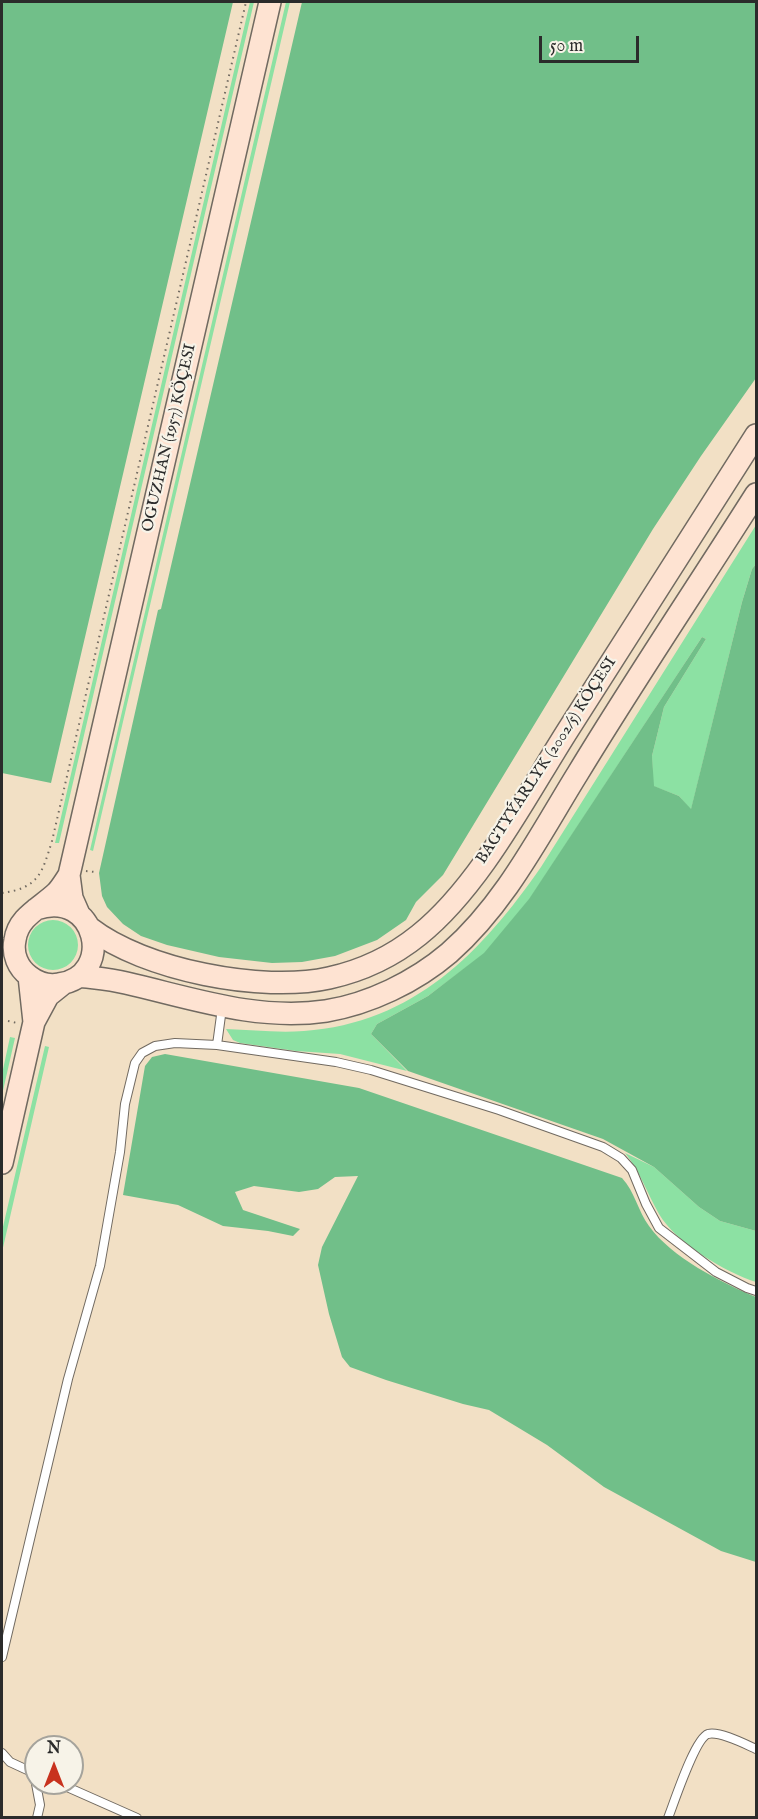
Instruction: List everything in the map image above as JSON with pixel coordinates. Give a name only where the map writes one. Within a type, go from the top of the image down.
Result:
[{"type":"street","name":"OGUZHAN (1957) KÖÇESI","points":[[2,1163],[34,1022],[48,996],[71,980],[90,962],[93,954],[94,945],[72,898],[69,875],[270,2]]},
{"type":"street","name":"BAGTYÝARLYK (2002/5) KÖÇESI","points":[[84,921],[121,947],[161,962],[209,975],[257,982],[328,978],[378,961],[419,935],[463,890],[504,833],[756,435]]},
{"type":"street","name":"BAGTYÝARLYK (2002/5) KÖÇESI","points":[[71,980],[125,982],[223,1007],[285,1014],[326,1011],[348,1006],[384,993],[421,974],[455,947],[492,908],[541,836],[577,774],[756,495]]},
{"type":"street","name":"OGUZHAN (1957) KÖÇESI","points":[[34,1022],[29,976],[23,970],[15,954],[9,932],[18,928],[29,914],[57,892],[69,875]]},
{"type":"street","points":[[36,909],[54,905],[63,906],[84,921]]},
{"type":"street","points":[[29,976],[45,984],[71,980]]},
{"type":"lane","points":[[217,1045],[223,1007]]},
{"type":"lane","points":[[2,1657],[68,1379],[99,1266],[120,1152],[125,1104],[135,1063],[142,1053],[155,1046],[175,1043],[217,1045],[336,1062],[371,1070],[499,1110],[603,1147],[621,1158],[632,1170],[659,1228],[716,1272],[756,1291]]},
{"type":"lane","points":[[668,1818],[694,1750],[706,1734],[730,1738],[756,1749]]},
{"type":"lane","points":[[2,1753],[10,1762],[24,1768]]},
{"type":"lane","points":[[37,1818],[40,1805],[38,1795]]},
{"type":"lane","points":[[84,1795],[137,1818]]},
{"type":"path","points":[[2,893],[22,888],[40,876],[52,841],[246,2]]},
{"type":"green space","points":[[2,2],[233,2],[51,783],[2,773]]},
{"type":"green space","points":[[250,2],[254,2],[59,843],[55,843]]},
{"type":"green space","points":[[286,2],[290,2],[93,851],[90,850]]},
{"type":"green space","points":[[302,2],[756,2],[756,378],[653,529],[443,875],[416,902],[406,920],[377,940],[335,956],[302,962],[272,963],[219,957],[167,945],[141,936],[123,924],[107,907],[102,896],[99,873],[158,610],[161,609]]},
{"type":"green space","points":[[756,525],[756,564],[752,569],[742,602],[691,810],[679,796],[653,786],[652,756],[664,707],[706,639],[702,637],[529,900],[484,954],[428,996],[377,1024],[371,1034],[407,1071],[340,1054],[296,1051],[233,1040],[226,1029],[304,1031],[343,1025],[379,1014],[412,998],[442,978],[469,954],[495,927],[541,867]]},
{"type":"green space","points":[[756,564],[756,1231],[720,1221],[699,1207],[654,1167],[603,1139],[408,1071],[371,1034],[377,1024],[428,996],[484,953],[529,899],[702,637],[706,639],[664,707],[652,756],[654,786],[679,796],[691,809],[742,602],[752,569]]},
{"type":"green space","points":[[48,920],[58,920],[71,927],[78,940],[78,950],[71,963],[58,970],[48,970],[39,966],[32,959],[28,950],[28,940],[32,931],[39,924]]},
{"type":"green space","points":[[10,1037],[15,1038],[2,1095],[2,1074]]},
{"type":"green space","points":[[45,1046],[49,1047],[2,1252],[2,1231]]},
{"type":"green space","points":[[165,1054],[359,1088],[622,1178],[649,1226],[670,1248],[713,1277],[756,1297],[756,1562],[721,1551],[604,1487],[547,1445],[489,1410],[463,1404],[350,1367],[342,1357],[318,1265],[322,1247],[358,1176],[335,1177],[318,1189],[299,1192],[254,1186],[235,1192],[243,1210],[300,1229],[293,1236],[223,1226],[178,1205],[123,1195],[145,1066],[152,1057]]},
{"type":"green space","points":[[625,1153],[654,1167],[699,1207],[720,1221],[756,1231],[756,1282],[716,1264],[677,1235],[659,1214]]}]
